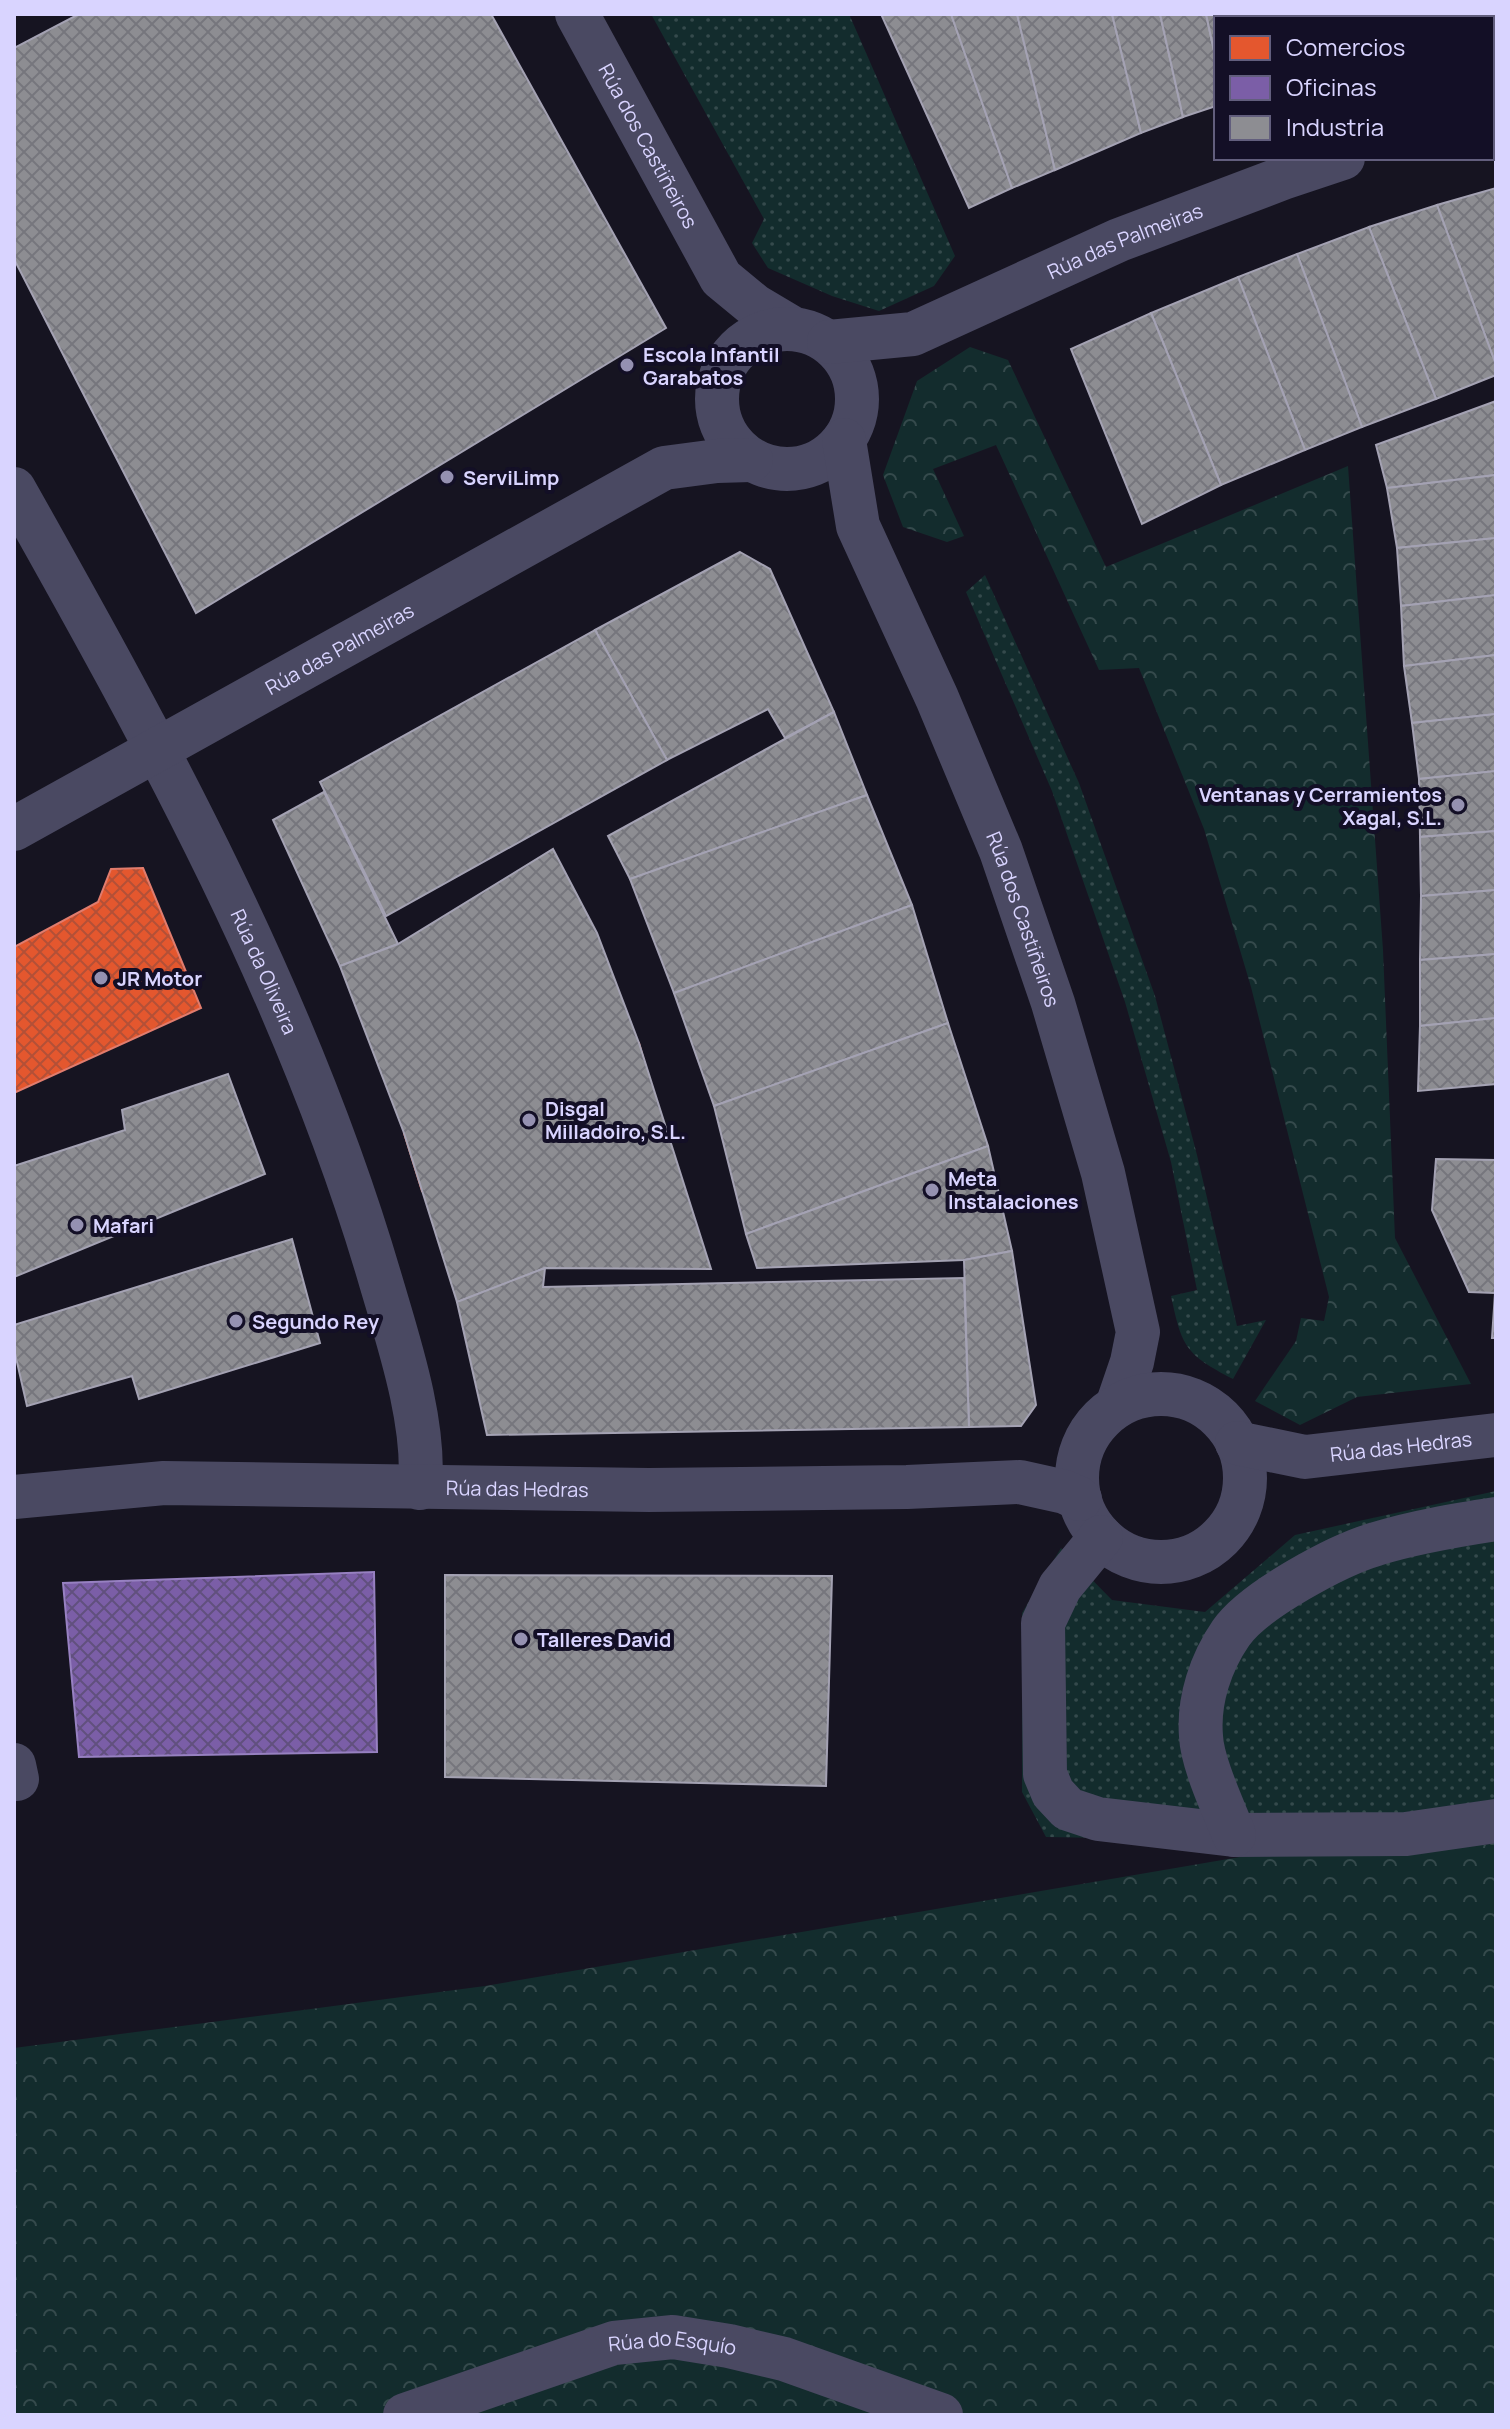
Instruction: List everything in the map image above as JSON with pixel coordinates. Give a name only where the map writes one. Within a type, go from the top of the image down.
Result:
[{"type":"street","name":"Rúa dos Castiñeiros","points":[[577,14],[721,278],[725,310],[724,365]]},
{"type":"street","name":"Rúa das Palmeiras","points":[[811,335],[913,334],[1119,240],[1337,160]]},
{"type":"street","name":"Rúa dos Castiñeiros","points":[[721,278],[755,306],[811,335]]},
{"type":"street","points":[[773,329],[811,335],[843,355],[852,372],[857,391],[850,426],[828,456],[807,467],[768,465],[735,446],[723,428],[716,407],[717,385],[724,365],[738,347],[754,336],[773,329]]},
{"type":"street","name":"Rúa das Palmeiras","points":[[850,426],[888,363],[913,334]]},
{"type":"street","name":"Rúa das Palmeiras","points":[[14,829],[664,468],[716,407]]},
{"type":"street","name":"Rúa dos Castiñeiros","points":[[850,426],[858,526],[937,698],[1001,851],[1053,1003],[1103,1173],[1138,1332],[1182,1395]]},
{"type":"street","name":"Rúa das Palmeiras","points":[[664,468],[717,461],[768,465]]},
{"type":"street","name":"Rúa dos Castiñeiros","points":[[768,465],[858,526]]},
{"type":"street","name":"Rúa da Oliveira","points":[[14,489],[207,845],[320,1098],[359,1206],[403,1356],[423,1460],[420,1488]]},
{"type":"street","name":"Rúa dos Castiñeiros","points":[[1117,1406],[1132,1362],[1138,1332]]},
{"type":"street","name":"Rúa das Hedras","points":[[1182,1395],[1159,1393],[1137,1397],[1117,1406],[1101,1420],[1088,1438],[1079,1459],[1077,1479],[1080,1499],[1088,1519],[1101,1537],[1122,1553],[1147,1561],[1173,1561],[1198,1553],[1219,1538],[1235,1517],[1243,1498],[1262,1481],[1305,1457]]},
{"type":"street","points":[[1182,1395],[1220,1418],[1237,1443],[1243,1459],[1243,1498]]},
{"type":"street","name":"Rúa das Hedras","points":[[1237,1443],[1305,1457],[1496,1435]]},
{"type":"street","name":"Rúa das Hedras","points":[[1020,1482],[1049,1470],[1088,1438]]},
{"type":"street","name":"Rúa das Hedras","points":[[14,1497],[164,1483],[420,1488],[785,1489],[1020,1482],[1065,1492],[1080,1499]]},
{"type":"street","points":[[1234,1835],[1201,1739],[1202,1707],[1212,1666],[1233,1630],[1272,1596],[1304,1576],[1375,1544],[1496,1519]]},
{"type":"street","points":[[1101,1537],[1060,1587],[1043,1623],[1045,1774],[1053,1793],[1068,1809],[1098,1819],[1234,1835],[1406,1834],[1496,1821]]},
{"type":"street","name":"Rúa do Esquío","points":[[405,2415],[614,2343],[673,2337],[784,2359],[941,2415]]},
{"type":"green space","points":[[651,14],[849,14],[955,256],[934,286],[879,311],[832,296],[768,268],[752,243],[764,219]]},
{"type":"green space","points":[[970,347],[1008,360],[1106,567],[1348,466],[1383,950],[1395,1238],[1471,1384],[1357,1397],[1300,1425],[1255,1401],[1296,1341],[1301,1318],[1324,1321],[1329,1297],[1251,987],[1204,829],[1139,668],[1099,670],[996,445],[933,469],[964,536],[947,542],[903,527],[883,475],[917,381]]},
{"type":"green space","points":[[985,575],[1079,783],[1155,996],[1197,1155],[1237,1326],[1266,1320],[1233,1379],[1195,1355],[1179,1327],[1171,1296],[1197,1290],[1171,1162],[1125,1002],[1052,791],[966,592]]},
{"type":"green space","points":[[1496,1491],[1496,1845],[1046,1837],[1022,1792],[1022,1613],[1061,1548],[1112,1600],[1205,1612],[1295,1535]]},
{"type":"green space","points":[[1316,1844],[1496,1845],[1496,2415],[14,2415],[14,2048],[485,1986]]},
{"type":"building: Comercios","name":"JR Motor","points":[[143,868],[201,1008],[14,1093],[14,947],[98,902],[111,869]]},
{"type":"building: Comercios","name":"Disgal Milladoiro, S.L.","points":[[639,1043],[657,1107],[422,1191],[404,1133]]},
{"type":"building: Oficinas","points":[[374,1572],[377,1752],[79,1757],[63,1583]]},
{"type":"building: Industria","points":[[79,14],[491,14],[666,328],[196,613],[14,259],[14,48]]},
{"type":"building: Industria","points":[[881,14],[951,14],[1012,188],[969,208]]},
{"type":"building: Industria","points":[[951,14],[1017,14],[1055,170],[1012,188]]},
{"type":"building: Industria","points":[[1017,14],[1112,14],[1141,133],[1055,170]]},
{"type":"building: Industria","points":[[1112,14],[1160,14],[1183,117],[1141,133]]},
{"type":"building: Industria","points":[[1160,14],[1206,14],[1214,51],[1214,107],[1183,117]]},
{"type":"building: Industria","points":[[1206,14],[1300,14],[1214,16],[1214,51]]},
{"type":"building: Industria","points":[[1300,14],[1394,14],[1394,16]]},
{"type":"building: Industria","points":[[1453,14],[1454,16],[1394,16]]},
{"type":"building: Industria","points":[[1453,14],[1492,14],[1484,16]]},
{"type":"building: Industria","points":[[1496,188],[1496,365],[1437,205]]},
{"type":"building: Industria","points":[[1437,205],[1496,365],[1496,375],[1436,399],[1369,227]]},
{"type":"building: Industria","points":[[1369,227],[1436,399],[1362,427],[1297,254]]},
{"type":"building: Industria","points":[[1297,254],[1362,427],[1305,450],[1238,277]]},
{"type":"building: Industria","points":[[1238,277],[1305,450],[1221,485],[1151,313]]},
{"type":"building: Industria","points":[[1151,313],[1221,485],[1142,524],[1071,349]]},
{"type":"building: Industria","points":[[1496,401],[1496,475],[1387,488],[1376,445]]},
{"type":"building: Industria","points":[[1496,475],[1496,538],[1397,548],[1387,488]]},
{"type":"building: Industria","points":[[1496,538],[1496,595],[1401,606],[1397,548]]},
{"type":"building: Industria","points":[[740,552],[770,569],[834,712],[785,738],[768,709],[667,760],[595,630]]},
{"type":"building: Industria","points":[[1496,595],[1496,655],[1404,666],[1401,606]]},
{"type":"building: Industria","points":[[595,630],[667,760],[386,916],[320,782]]},
{"type":"building: Industria","points":[[1496,655],[1496,714],[1412,723],[1404,666]]},
{"type":"building: Industria","points":[[834,712],[867,795],[630,879],[608,836]]},
{"type":"building: Industria","points":[[1496,714],[1496,771],[1419,779],[1412,723]]},
{"type":"building: Industria","name":"Ventanas y Cerramientos Xagal, S.L.","points":[[1496,771],[1496,831],[1420,837],[1419,779]]},
{"type":"building: Industria","points":[[324,792],[398,944],[340,966],[273,820]]},
{"type":"building: Industria","points":[[867,795],[912,905],[674,993],[630,879]]},
{"type":"building: Industria","points":[[1496,831],[1496,890],[1421,896],[1420,837]]},
{"type":"building: Industria","points":[[553,849],[597,933],[639,1043],[711,1269],[545,1268],[457,1302],[404,1133],[340,966],[398,944]]},
{"type":"building: Industria","points":[[1496,890],[1496,954],[1420,960],[1421,896]]},
{"type":"building: Industria","points":[[912,905],[948,1023],[714,1106],[674,993]]},
{"type":"building: Industria","points":[[1496,954],[1496,1018],[1420,1026],[1420,960]]},
{"type":"building: Industria","points":[[1496,1018],[1496,1084],[1418,1091],[1420,1026]]},
{"type":"building: Industria","points":[[948,1023],[988,1146],[746,1234],[714,1106]]},
{"type":"building: Industria","name":"Mafari","points":[[228,1074],[265,1174],[14,1277],[14,1166],[125,1130],[122,1110]]},
{"type":"building: Industria","name":"Meta Instalaciones","points":[[988,1146],[1012,1251],[964,1260],[757,1268],[746,1234]]},
{"type":"building: Industria","points":[[1436,1159],[1496,1160],[1496,1338],[1492,1338],[1495,1293],[1469,1292],[1432,1210]]},
{"type":"building: Industria","points":[[292,1239],[320,1343],[139,1399],[132,1376],[27,1406],[14,1349],[14,1325]]},
{"type":"building: Industria","points":[[1012,1251],[1036,1405],[1021,1426],[969,1427],[964,1260]]},
{"type":"building: Industria","points":[[545,1268],[543,1287],[964,1278],[969,1427],[487,1435],[457,1302]]},
{"type":"building: Industria","points":[[445,1575],[832,1576],[826,1786],[445,1777]]},
{"type":"place","name":"Escola Infantil Garabatos","points":[[627,365]]},
{"type":"place","name":"ServiLimp","points":[[447,477]]},
{"type":"place","name":"Ventanas y Cerramientos Xagal, S.L.","points":[[1458,805]]},
{"type":"place","name":"JR Motor","points":[[101,978]]},
{"type":"place","name":"Disgal Milladoiro, S.L.","points":[[529,1120]]},
{"type":"place","name":"Meta Instalaciones","points":[[932,1190]]},
{"type":"place","name":"Mafari","points":[[77,1225]]},
{"type":"place","name":"Segundo Rey","points":[[236,1321]]},
{"type":"place","name":"Talleres David","points":[[521,1639]]}]
